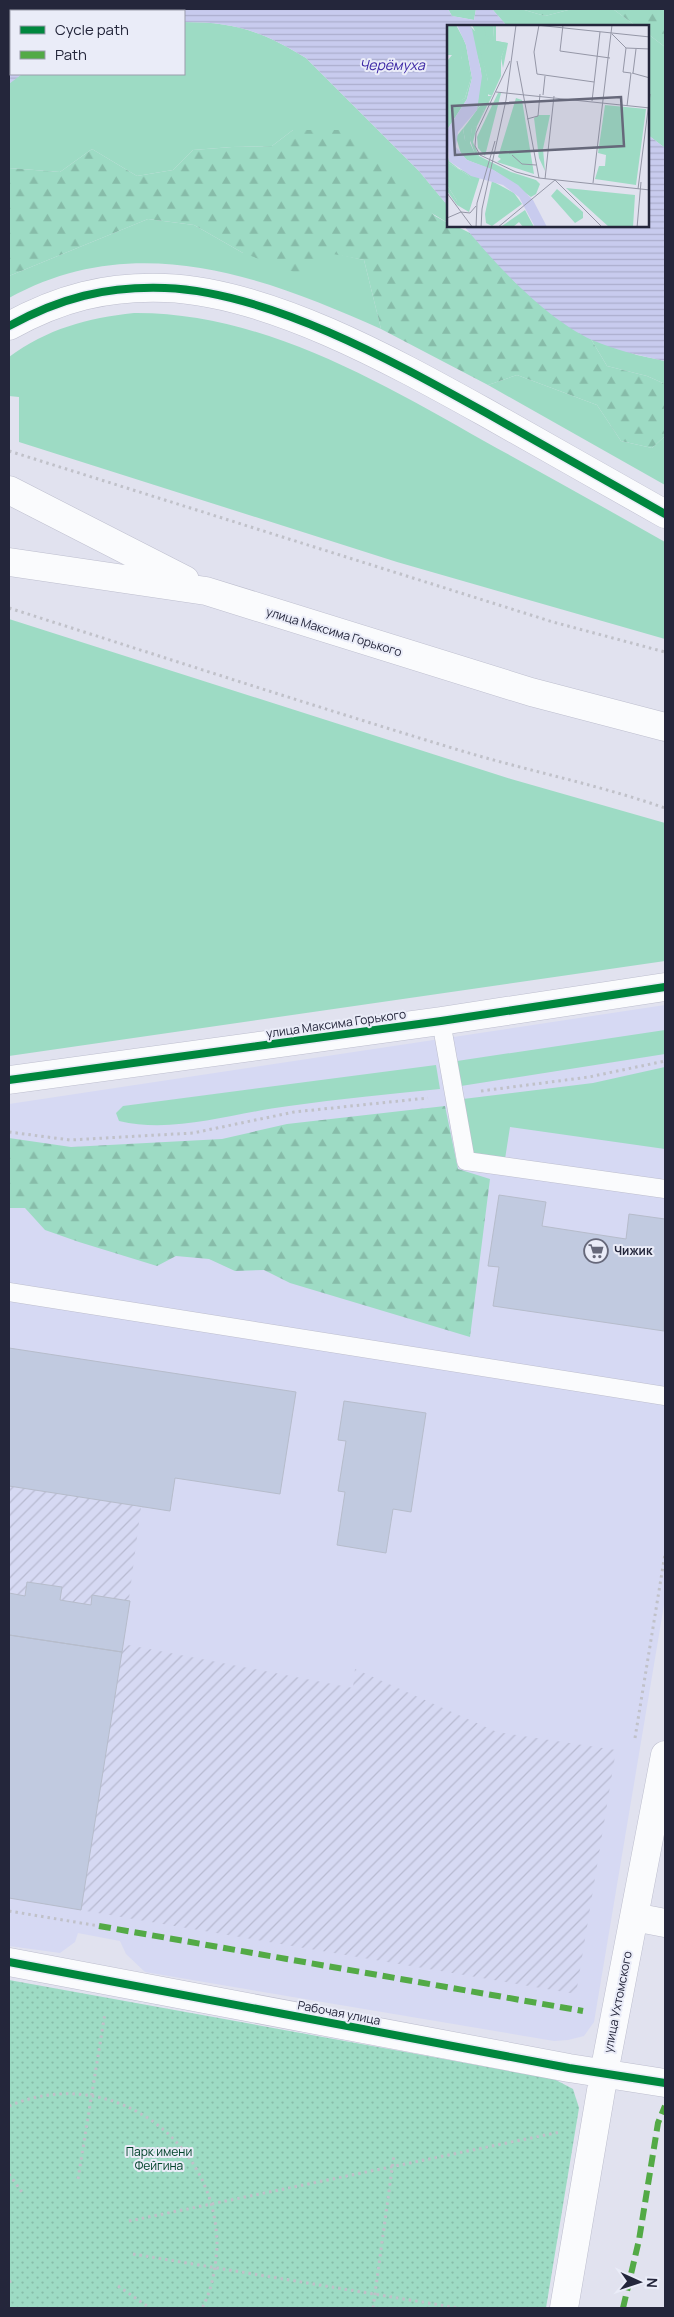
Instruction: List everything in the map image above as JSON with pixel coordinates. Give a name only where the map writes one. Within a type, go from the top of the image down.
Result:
[{"type":"street","points":[[9,326],[40,309],[69,298],[102,291],[166,288],[199,292],[236,300],[308,324],[370,352],[444,390],[665,514]]},
{"type":"street","name":"улица Максима Горького","points":[[9,490],[206,591]]},
{"type":"street","name":"улица Максима Горького","points":[[9,562],[206,591],[531,692],[665,727]]},
{"type":"street","name":"улица Максима Горького","points":[[9,1080],[441,1021],[665,987]]},
{"type":"street","name":"улица Ухтомского","points":[[564,2308],[604,2073],[665,1755]]},
{"type":"street","points":[[634,1917],[665,1923]]},
{"type":"street","name":"Рабочая улица","points":[[9,1962],[665,2083]]},
{"type":"lane","points":[[441,1021],[466,1161],[665,1189]]},
{"type":"lane","points":[[9,1292],[665,1396]]},
{"type":"path","points":[[9,451],[553,622],[665,652]]},
{"type":"path","points":[[9,608],[383,727],[513,766],[643,800],[665,808]]},
{"type":"path","points":[[9,1132],[70,1140],[193,1133],[294,1112],[454,1095],[588,1077],[665,1061]]},
{"type":"path","points":[[9,1911],[99,1926]]},
{"type":"path","points":[[78,2179],[105,2010]]},
{"type":"path","points":[[9,2106],[43,2096],[67,2094],[91,2096],[116,2102],[139,2112],[160,2126],[178,2142],[193,2162],[205,2184],[212,2204],[216,2231],[213,2280],[202,2308]]},
{"type":"path","points":[[129,2221],[561,2132]]},
{"type":"path","points":[[373,2308],[394,2155]]},
{"type":"path","points":[[9,2174],[24,2195]]},
{"type":"path","points":[[132,2254],[458,2308]]},
{"type":"path","points":[[9,2282],[13,2280]]},
{"type":"path","points":[[118,2286],[150,2308]]},
{"type":"shaded area","points":[[665,1005],[665,1599],[594,2022],[584,2036],[554,2041],[145,1972],[126,1954],[120,1941],[78,1933],[75,1942],[60,1953],[9,1946],[9,1104]]},
{"type":"shaded area","points":[[9,1348],[296,1392],[280,1494],[175,1478],[170,1511],[141,1507],[123,1644],[353,1688],[355,1669],[497,1732],[616,1750],[576,1994],[9,1898]]},
{"type":"green space","points":[[448,9],[476,9],[474,20],[452,16]]},
{"type":"green space","points":[[492,9],[521,9],[545,16],[572,9],[613,9],[635,25],[506,25]]},
{"type":"green space","points":[[521,9],[572,9],[545,16]]},
{"type":"green space","points":[[613,9],[665,9],[665,47],[649,35],[649,25],[635,25]]},
{"type":"green space","points":[[185,22],[218,24],[248,30],[276,41],[306,58],[419,171],[447,205],[447,222],[293,130],[272,146],[193,150],[173,170],[137,176],[92,149],[60,172],[9,168],[10,82],[20,75],[185,75]]},
{"type":"green space","points":[[649,35],[665,47],[665,148],[649,136]]},
{"type":"green space","points":[[293,130],[343,130],[435,216],[447,222],[447,228],[460,228],[470,233],[516,283],[556,317],[591,339],[607,366],[647,376],[665,384],[665,436],[652,448],[621,441],[597,405],[517,375],[488,385],[381,329],[364,260],[328,253],[307,277],[243,253],[194,225],[148,219],[9,276],[9,168],[60,172],[92,149],[137,176],[173,170],[193,150],[272,146]]},
{"type":"green space","points":[[148,219],[194,225],[243,253],[328,252],[364,260],[381,329],[336,309],[244,277],[197,267],[150,263],[103,266],[56,277],[9,298],[9,276]]},
{"type":"green space","points":[[134,313],[181,316],[227,324],[272,337],[316,354],[359,373],[401,395],[665,542],[665,639],[397,562],[19,442],[19,397],[9,396],[9,357],[38,339],[68,326],[100,318]]},
{"type":"green space","points":[[591,339],[637,355],[665,361],[665,384],[647,376],[607,366]]},
{"type":"green space","points":[[517,375],[597,405],[621,441],[652,448],[665,436],[665,485],[488,385]]},
{"type":"green space","points":[[9,619],[511,779],[665,823],[665,961],[9,1056]]},
{"type":"green space","points":[[665,1030],[665,1054],[461,1086],[457,1061]]},
{"type":"green space","points":[[436,1065],[440,1089],[289,1106],[183,1124],[161,1125],[119,1121],[116,1113],[123,1106]]},
{"type":"green space","points":[[665,1067],[665,1149],[510,1127],[505,1159],[470,1154],[463,1099],[593,1083]]},
{"type":"green space","points":[[445,1106],[458,1169],[490,1179],[470,1337],[290,1283],[264,1270],[235,1271],[209,1259],[176,1256],[157,1266],[45,1230],[25,1208],[9,1208],[9,1138],[71,1147],[222,1139],[287,1124]]},
{"type":"green space","name":"Парк имени Фейгина","points":[[9,1980],[554,2079],[573,2089],[579,2108],[546,2308],[9,2308]]},
{"type":"water","name":"Черёмуха","points":[[9,9],[448,9],[452,16],[474,20],[476,9],[492,9],[506,25],[447,25],[447,205],[419,171],[306,58],[276,41],[248,30],[218,24],[185,22],[185,10],[10,10],[10,75],[21,75],[9,84]]},
{"type":"water","points":[[649,136],[665,148],[665,361],[610,347],[575,331],[540,305],[506,274],[466,228],[649,228]]},
{"type":"building","points":[[499,1195],[546,1202],[542,1226],[626,1239],[629,1214],[665,1219],[664,1331],[493,1306],[499,1267],[488,1266]]},
{"type":"building","points":[[9,1348],[296,1392],[280,1494],[175,1478],[170,1511],[9,1486]]},
{"type":"building","points":[[344,1401],[426,1413],[411,1512],[393,1509],[386,1553],[337,1545],[345,1492],[338,1491],[346,1441],[338,1440]]},
{"type":"building","points":[[27,1582],[62,1587],[60,1600],[91,1605],[92,1595],[130,1601],[122,1652],[9,1635],[9,1593],[25,1596]]},
{"type":"building","points":[[9,1635],[122,1652],[81,1910],[9,1898]]},
{"type":"marked path","points":[[99,1926],[583,2011]]},
{"type":"marked path","points":[[623,2308],[639,2240],[658,2123],[665,2106]]},
{"type":"cycle path","points":[[9,326],[65,301],[123,289],[165,288],[206,293],[248,302],[290,316],[375,353],[454,395],[665,514]]},
{"type":"cycle path","points":[[9,1080],[441,1021],[665,987]]},
{"type":"cycle path","points":[[9,1962],[569,2068],[665,2083]]},
{"type":"place","name":"Чижик","points":[[596,1251]]}]
